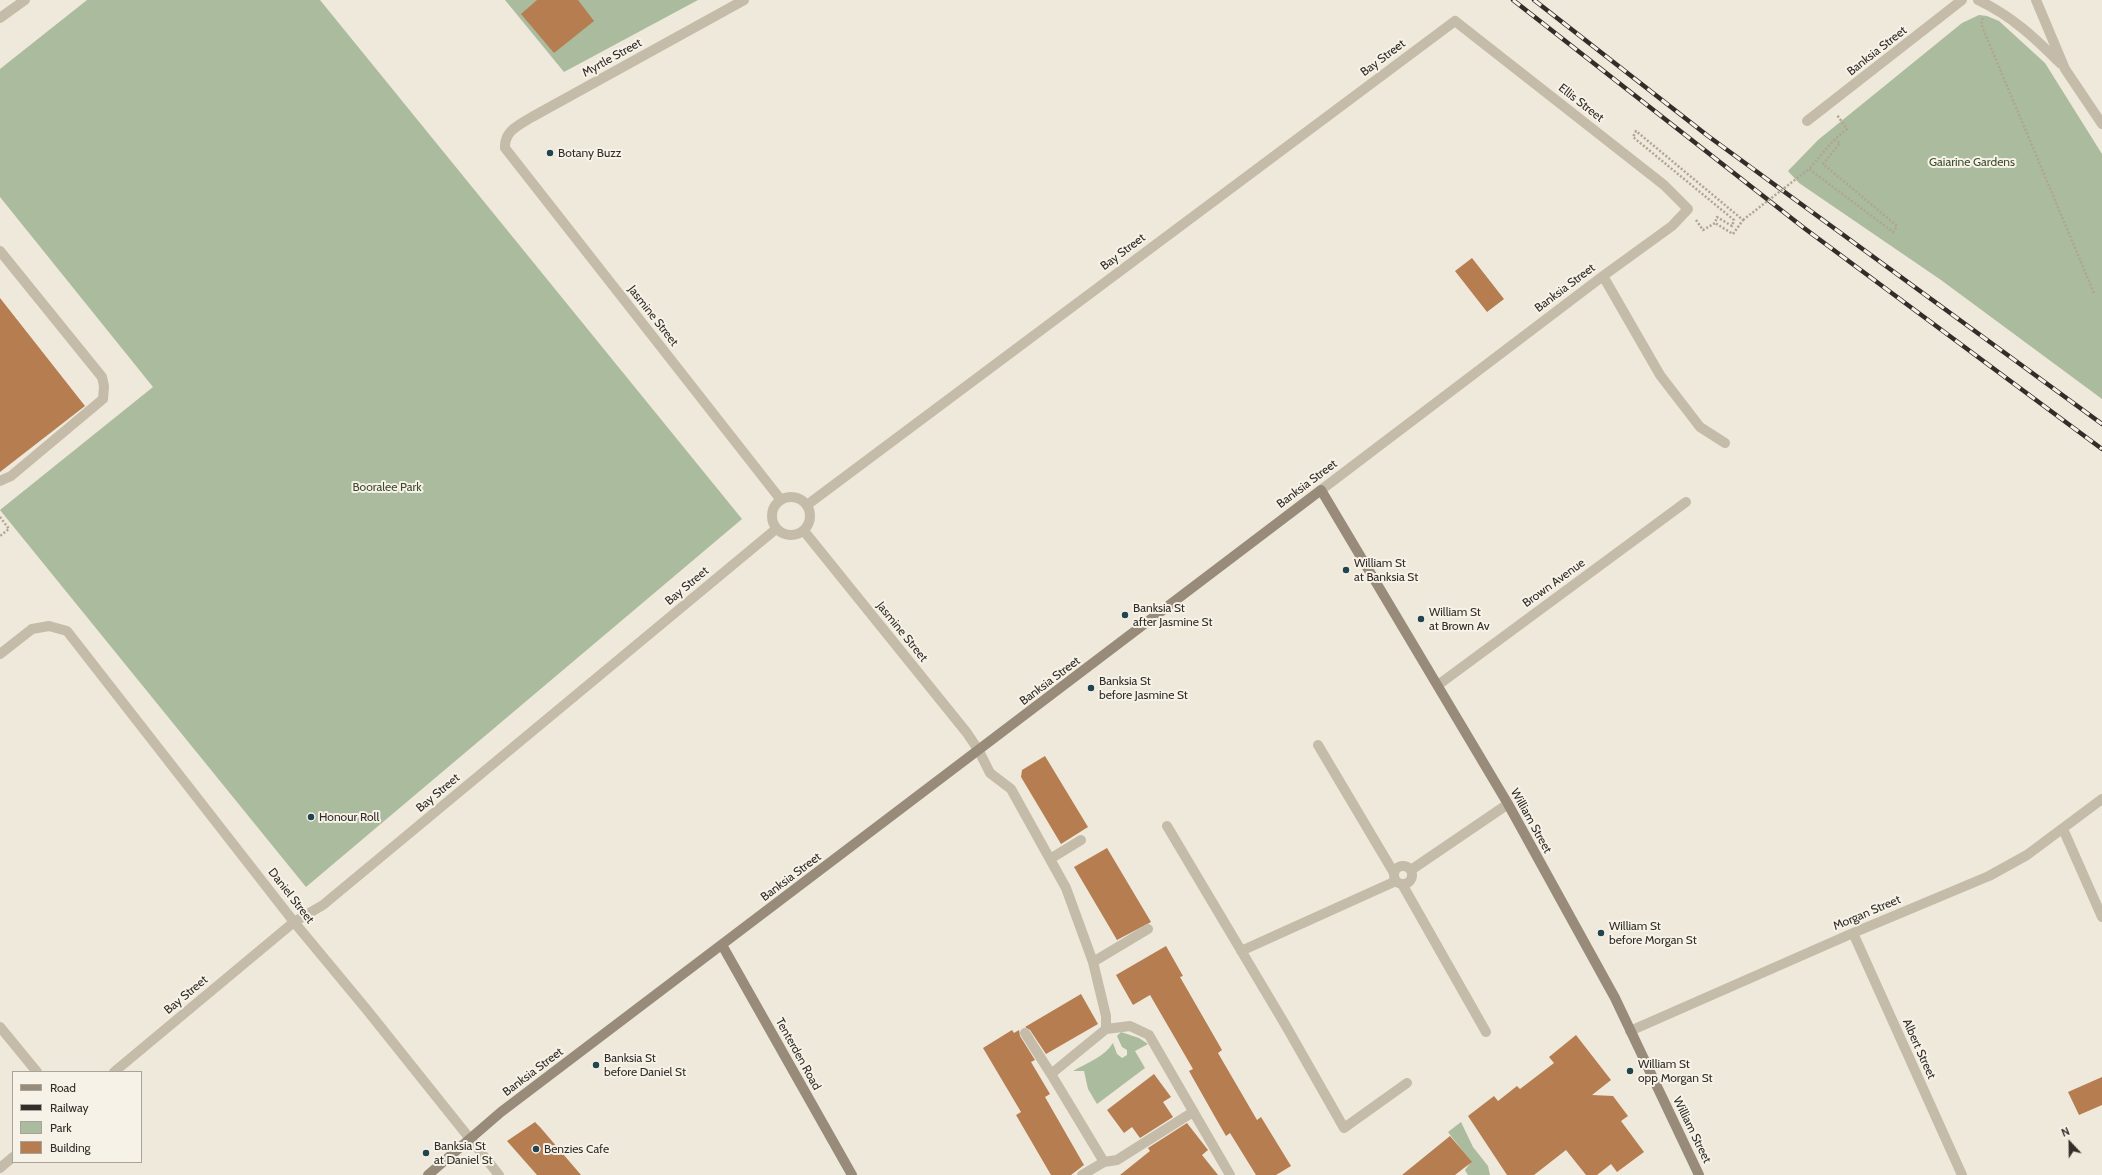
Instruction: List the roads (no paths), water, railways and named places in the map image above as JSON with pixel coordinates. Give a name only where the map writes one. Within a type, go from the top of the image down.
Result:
[{"type":"street","points":[[0,18],[25,0]]},
{"type":"street","name":"Myrtle Street","points":[[504,148],[504,140],[508,133],[532,117],[744,0]]},
{"type":"street","name":"Banksia Street","points":[[1807,121],[1962,0]]},
{"type":"street","points":[[1978,0],[1994,7],[2028,32],[2065,69],[2102,124]]},
{"type":"street","points":[[2036,0],[2065,69]]},
{"type":"street","name":"Ellis Street","points":[[1455,21],[1664,185],[1688,209]]},
{"type":"street","name":"Bay Street","points":[[807,505],[1455,21]]},
{"type":"street","name":"Jasmine Street","points":[[504,148],[781,500]]},
{"type":"street","name":"Banksia Street","points":[[428,1175],[469,1138],[1320,490],[1603,276],[1672,226],[1688,209]]},
{"type":"street","points":[[0,251],[102,377],[104,392],[103,399],[11,476],[0,481]]},
{"type":"street","points":[[1603,276],[1660,375],[1700,427],[1725,443]]},
{"type":"street","name":"William Street","points":[[1320,490],[1508,804],[1615,998],[1698,1175]]},
{"type":"street","points":[[795,498],[807,505],[810,518],[804,531],[790,536],[783,534],[776,529],[772,520],[772,511],[781,500],[795,498]]},
{"type":"street","name":"Brown Avenue","points":[[1438,685],[1686,502]]},
{"type":"street","name":"Bay Street","points":[[115,1071],[294,922],[323,905],[776,529]]},
{"type":"street","name":"Jasmine Street","points":[[804,531],[967,733],[979,751],[990,773],[1011,789],[1066,888],[1093,962],[1106,1016],[1106,1029]]},
{"type":"street","name":"Daniel Street","points":[[0,654],[32,629],[49,626],[67,631],[294,922],[367,1010],[499,1175]]},
{"type":"street","points":[[1318,745],[1398,879],[1486,1032]]},
{"type":"street","name":"Morgan Street","points":[[1630,1031],[1853,933],[1989,876],[2027,855],[2064,829],[2102,799]]},
{"type":"street","points":[[1411,870],[1508,804]]},
{"type":"street","points":[[1167,826],[1344,1128],[1407,1083]]},
{"type":"street","points":[[2064,829],[2102,917]]},
{"type":"street","points":[[1050,859],[1081,840]]},
{"type":"street","points":[[1241,951],[1398,879],[1409,882],[1412,875],[1411,870],[1405,866],[1398,867],[1398,879]]},
{"type":"street","points":[[1093,962],[1148,929]]},
{"type":"street","name":"Albert Street","points":[[1853,933],[1962,1175]]},
{"type":"street","name":"Tenterden Road","points":[[722,945],[852,1175]]},
{"type":"street","points":[[1051,1074],[1106,1029],[1130,1026],[1149,1036],[1230,1175]]},
{"type":"street","points":[[0,1027],[35,1071]]},
{"type":"street","points":[[1025,1033],[1104,1162]]},
{"type":"street","points":[[1082,1175],[1104,1162],[1117,1160],[1193,1112]]},
{"type":"street","points":[[0,1168],[12,1158]]},
{"type":"railway","points":[[1513,0],[1804,228],[2102,449]]},
{"type":"railway","points":[[1534,0],[1708,136],[2102,424]]},
{"type":"place","name":"Botany Buzz","points":[[550,153]]},
{"type":"place","name":"William St at Banksia St","points":[[1346,570]]},
{"type":"place","name":"Banksia St after Jasmine St","points":[[1125,615]]},
{"type":"place","name":"William St at Brown Av","points":[[1421,619]]},
{"type":"place","name":"Banksia St before Jasmine St","points":[[1091,688]]},
{"type":"place","name":"Honour Roll","points":[[311,817]]},
{"type":"place","name":"William St before Morgan St","points":[[1601,933]]},
{"type":"place","name":"Banksia St before Daniel St","points":[[596,1065]]},
{"type":"place","name":"William St opp Morgan St","points":[[1630,1071]]},
{"type":"place","name":"Benzies Cafe","points":[[536,1149]]},
{"type":"place","name":"Banksia St at Daniel St","points":[[426,1153]]},
{"type":"park label","name":"Gaiarine Gardens","points":[[1972,162]]},
{"type":"park label","name":"Booralee Park","points":[[387,487]]}]
